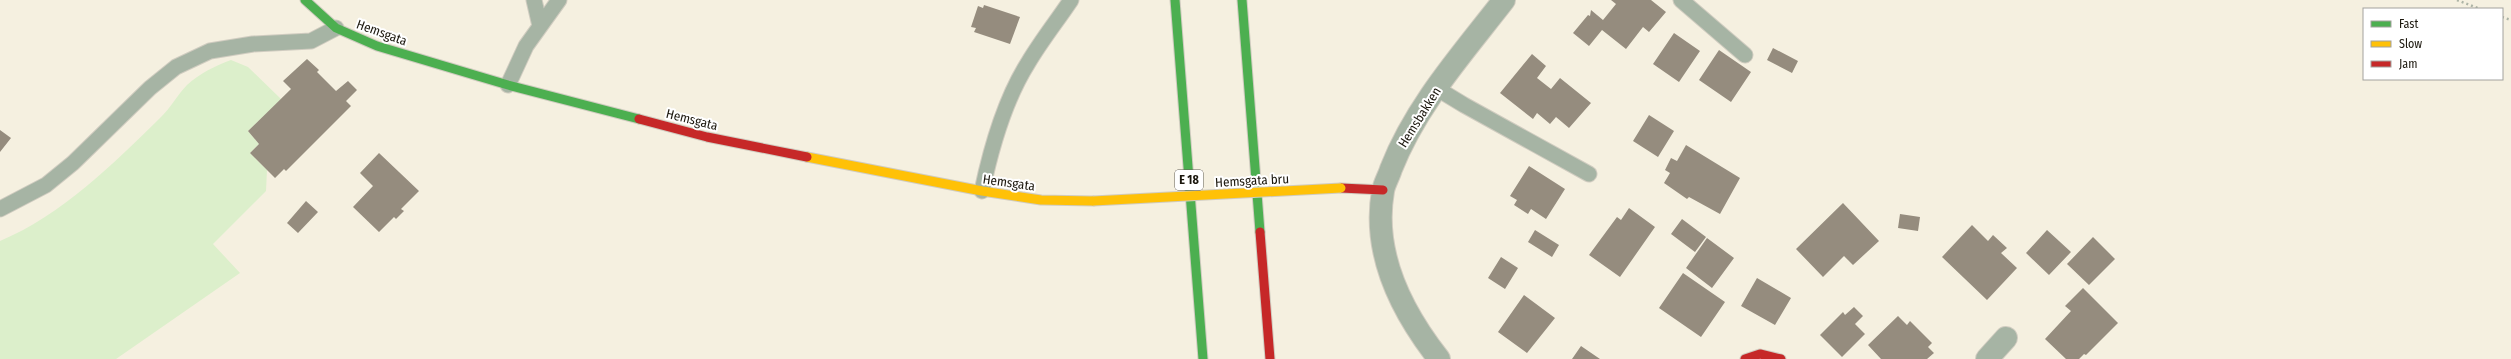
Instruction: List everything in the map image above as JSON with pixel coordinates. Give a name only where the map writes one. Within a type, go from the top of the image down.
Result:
[{"type":"main road","name":"Hemsgata","points":[[305,0],[336,28],[377,46],[508,85],[707,136],[982,191],[1041,200],[1092,201]]},
{"type":"main road","name":"E 18","points":[[1175,0],[1203,359]]},
{"type":"main road","points":[[1242,0],[1270,359]]},
{"type":"main road","name":"Hemsgata bru","points":[[1092,201],[1341,188],[1383,190]]},
{"type":"main road","points":[[1745,359],[1760,354],[1781,359]]},
{"type":"street","name":"Hemsbakken","points":[[1439,359],[1413,324],[1398,294],[1386,259],[1380,225],[1383,190],[1401,143],[1436,88],[1504,0]]},
{"type":"street","points":[[1987,359],[2006,338]]},
{"type":"lane","points":[[534,0],[540,26]]},
{"type":"lane","points":[[508,85],[526,46],[559,0]]},
{"type":"lane","points":[[982,191],[990,154],[1007,106],[1027,64],[1071,0]]},
{"type":"lane","points":[[1681,0],[1745,55]]},
{"type":"lane","points":[[0,209],[46,185],[73,163],[150,88],[176,67],[210,51],[253,44],[311,41],[336,28]]},
{"type":"lane","points":[[1436,88],[1589,174]]},
{"type":"path","points":[[2457,0],[2477,8]]},
{"type":"green space","points":[[231,60],[248,67],[281,99],[248,131],[259,144],[250,153],[267,170],[266,191],[213,244],[240,273],[116,359],[0,359],[0,241],[45,217],[86,187],[164,114],[187,85],[208,70]]},
{"type":"building","points":[[1611,0],[1651,0],[1666,12],[1649,32],[1643,27],[1626,49],[1602,30],[1589,46],[1573,33],[1588,15],[1590,16],[1591,10],[1603,20],[1616,4]]},
{"type":"building","points":[[984,5],[1020,17],[1010,44],[974,32],[976,28],[971,27],[978,6],[983,8]]},
{"type":"building","points":[[1674,33],[1700,51],[1679,82],[1653,64]]},
{"type":"building","points":[[1773,48],[1798,61],[1792,73],[1767,60]]},
{"type":"building","points":[[1719,50],[1751,72],[1731,102],[1699,80]]},
{"type":"building","points":[[1532,54],[1546,66],[1537,78],[1551,89],[1560,78],[1591,103],[1569,128],[1556,117],[1550,124],[1537,113],[1533,119],[1500,93]]},
{"type":"building","points":[[307,59],[319,70],[317,72],[336,91],[348,81],[357,90],[346,101],[351,106],[286,171],[284,169],[275,178],[250,153],[259,144],[248,131],[291,89],[283,81]]},
{"type":"building","points":[[1649,115],[1674,131],[1658,157],[1633,141]]},
{"type":"building","points":[[0,130],[11,138],[0,152]]},
{"type":"building","points":[[1686,145],[1740,178],[1720,214],[1689,197],[1687,199],[1664,183],[1670,173],[1665,170],[1671,158],[1677,161]]},
{"type":"building","points":[[379,153],[419,191],[401,209],[404,211],[396,219],[394,217],[379,232],[353,207],[373,186],[360,173]]},
{"type":"building","points":[[1529,166],[1565,189],[1546,219],[1531,209],[1528,214],[1514,205],[1517,200],[1510,196]]},
{"type":"building","points":[[306,201],[318,212],[298,233],[287,223]]},
{"type":"building","points":[[1843,203],[1879,241],[1853,265],[1844,256],[1823,277],[1796,249]]},
{"type":"building","points":[[1629,208],[1655,227],[1620,277],[1589,255],[1617,217],[1621,220]]},
{"type":"building","points":[[1900,214],[1920,217],[1918,231],[1898,228]]},
{"type":"building","points":[[1682,219],[1706,237],[1695,252],[1671,234]]},
{"type":"building","points":[[1972,225],[1988,241],[1993,235],[2007,248],[2001,253],[2017,268],[1987,300],[1942,257]]},
{"type":"building","points":[[1535,230],[1559,245],[1552,257],[1528,242]]},
{"type":"building","points":[[2047,230],[2071,252],[2049,275],[2026,253]]},
{"type":"building","points":[[2093,237],[2115,259],[2089,285],[2067,264]]},
{"type":"building","points":[[1707,238],[1734,258],[1712,288],[1686,268]]},
{"type":"building","points":[[1501,257],[1518,268],[1505,289],[1488,278]]},
{"type":"building","points":[[1683,273],[1725,302],[1701,337],[1659,308]]},
{"type":"building","points":[[1757,278],[1791,298],[1775,325],[1741,306]]},
{"type":"building","points":[[2083,288],[2118,323],[2086,355],[2084,354],[2079,359],[2066,359],[2045,339],[2071,311],[2065,306]]},
{"type":"building","points":[[1524,295],[1555,318],[1527,353],[1498,332]]},
{"type":"building","points":[[1854,307],[1863,316],[1855,324],[1865,334],[1842,357],[1820,335],[1843,312],[1845,315]]},
{"type":"building","points":[[1898,316],[1907,325],[1910,321],[1932,343],[1928,347],[1934,353],[1927,359],[1881,359],[1868,345]]},
{"type":"building","points":[[1581,346],[1600,359],[1572,359]]},
{"type":"traffic: fast","points":[[305,0],[336,28],[377,46],[508,85],[639,119]]},
{"type":"traffic: fast","points":[[1175,0],[1203,359]]},
{"type":"traffic: fast","points":[[1242,0],[1260,232]]},
{"type":"traffic: slow","points":[[807,157],[982,191],[1041,200],[1093,201]]},
{"type":"traffic: slow","points":[[1093,201],[1341,188]]},
{"type":"traffic: jam","points":[[639,119],[707,137],[807,157]]},
{"type":"traffic: jam","points":[[1341,188],[1383,190]]},
{"type":"traffic: jam","points":[[1260,232],[1270,359]]},
{"type":"traffic: jam","points":[[1745,359],[1760,354],[1781,359]]}]
